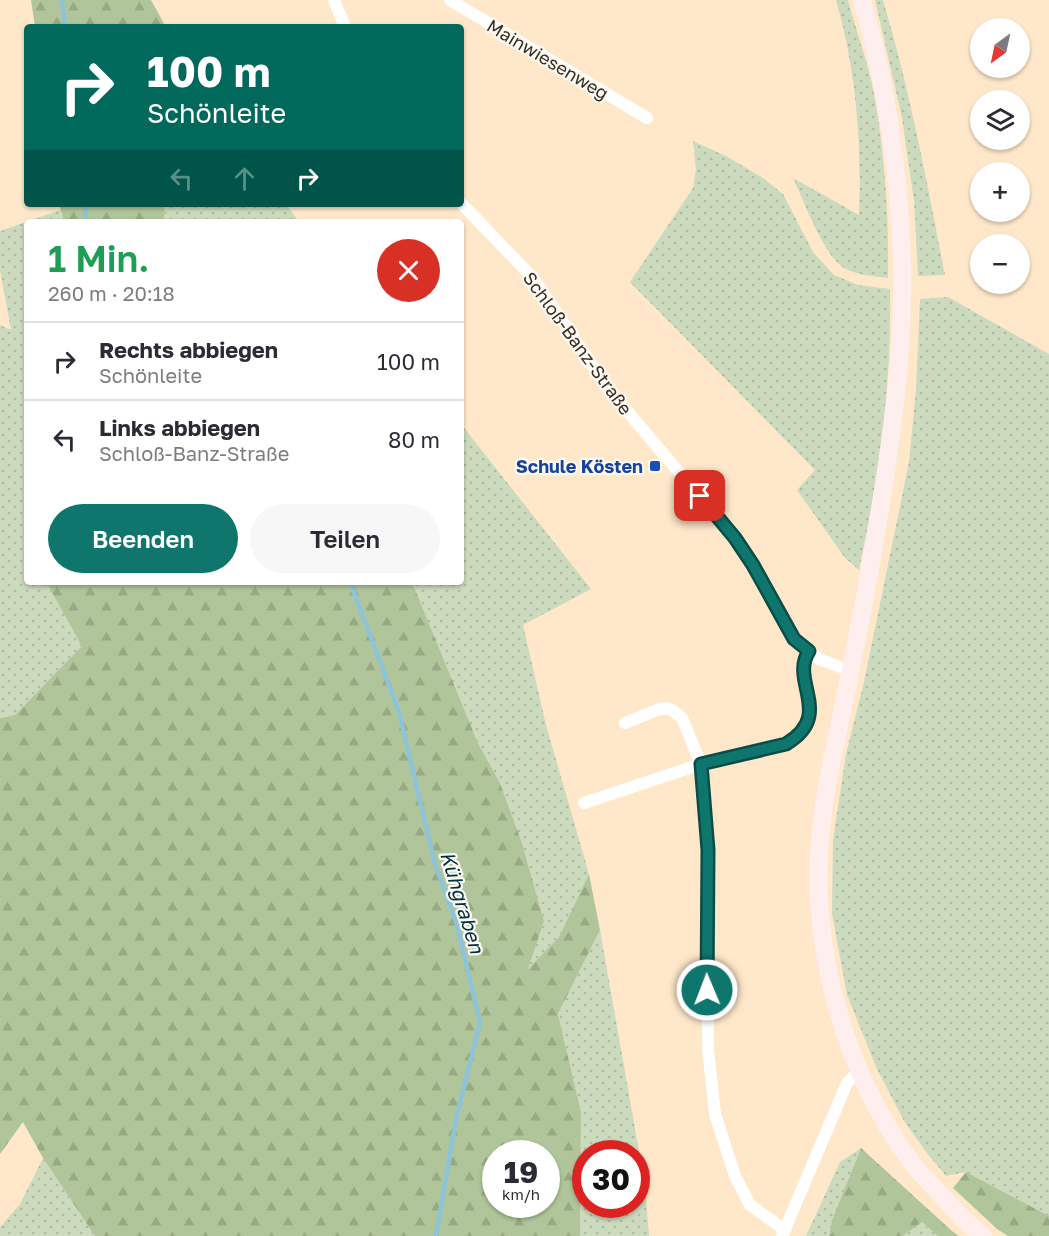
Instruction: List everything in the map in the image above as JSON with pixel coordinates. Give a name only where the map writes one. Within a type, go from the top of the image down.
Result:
[{"type":"street","points":[[334,0],[344,24]]},
{"type":"street","name":"Mainwiesenweg","points":[[450,0],[647,118]]},
{"type":"street","points":[[862,0],[878,54],[891,130],[901,247],[902,314],[897,390],[884,488],[851,671],[824,801],[819,899],[825,955],[837,1007],[858,1072],[887,1127],[908,1159],[952,1207],[983,1236]]},
{"type":"street","name":"Schloß-Banz-Straße","points":[[464,206],[534,279],[610,391],[735,538],[753,565],[789,632],[814,655]]},
{"type":"street","points":[[584,803],[701,764],[786,744],[808,720],[810,710],[804,658],[814,655],[851,671]]},
{"type":"street","points":[[625,723],[657,710],[667,708],[672,710],[682,718],[701,764],[708,850],[708,1049],[715,1114],[735,1176],[750,1205],[783,1233],[847,1083],[858,1072]]},
{"type":"green space","points":[[31,0],[151,0],[164,24],[35,24]]},
{"type":"green space","points":[[836,0],[848,0],[874,94],[885,186],[888,278],[856,273],[844,268],[832,257],[819,236],[793,178],[859,215],[856,107],[843,26]]},
{"type":"green space","points":[[875,0],[883,0],[902,68],[945,275],[918,276],[914,201],[902,118]]},
{"type":"green space","points":[[693,141],[726,156],[763,178],[783,194],[813,252],[834,275],[858,285],[890,289],[889,360],[883,431],[873,501],[859,570],[845,558],[797,490],[815,470],[630,282],[693,188],[696,170]]},
{"type":"green space","points":[[60,207],[165,207],[164,219],[63,219]]},
{"type":"green space","points":[[165,207],[288,207],[297,219],[164,219]]},
{"type":"green space","points":[[60,210],[63,219],[34,219]]},
{"type":"green space","points":[[24,223],[24,585],[48,585],[83,646],[15,715],[0,718],[0,325],[11,330],[0,270],[0,231]]},
{"type":"green space","points":[[948,297],[1049,354],[1049,1216],[966,1172],[946,1176],[904,1121],[877,1069],[847,995],[832,913],[833,840],[846,754],[864,682],[909,462],[916,389],[920,299]]},
{"type":"green space","points":[[464,428],[591,589],[523,625],[546,725],[589,874],[559,937],[527,970],[544,921],[522,843],[500,783],[478,743],[413,585],[464,585]]},
{"type":"green space","points":[[48,585],[413,585],[478,743],[500,783],[522,843],[544,921],[528,969],[559,937],[589,874],[600,930],[558,1014],[581,1112],[581,1140],[572,1140],[572,1218],[580,1218],[580,1236],[95,1236],[43,1158],[23,1122],[0,1154],[0,718],[15,715],[82,646]]},
{"type":"green space","points":[[600,930],[637,1140],[581,1140],[581,1112],[558,1014]]},
{"type":"green space","points":[[861,1148],[832,1220],[829,1236],[806,1236],[840,1162]]},
{"type":"green space","points":[[861,1148],[959,1236],[938,1236],[922,1222],[903,1236],[829,1236],[832,1220]]},
{"type":"green space","points":[[43,1158],[95,1236],[0,1236],[0,1227],[20,1204]]},
{"type":"green space","points":[[966,1172],[1049,1216],[1049,1236],[1008,1236],[997,1229],[953,1188]]},
{"type":"green space","points":[[580,1218],[648,1218],[649,1236],[580,1236]]},
{"type":"green space","points":[[922,1222],[938,1236],[903,1236]]},
{"type":"waterway","name":"Kühgraben","points":[[62,0],[65,24]]},
{"type":"waterway","name":"Kühgraben","points":[[85,207],[86,219]]},
{"type":"waterway","name":"Kühgraben","points":[[351,585],[399,712],[435,864],[457,925],[480,1022],[456,1119],[436,1236]]},
{"type":"place","name":"Schule Kösten","points":[[655,466]]},
{"type":"route","points":[[700,496],[735,538],[753,565],[794,639],[809,651],[804,658],[810,710],[808,720],[802,729],[786,744],[701,764],[708,850],[707,990]]}]
